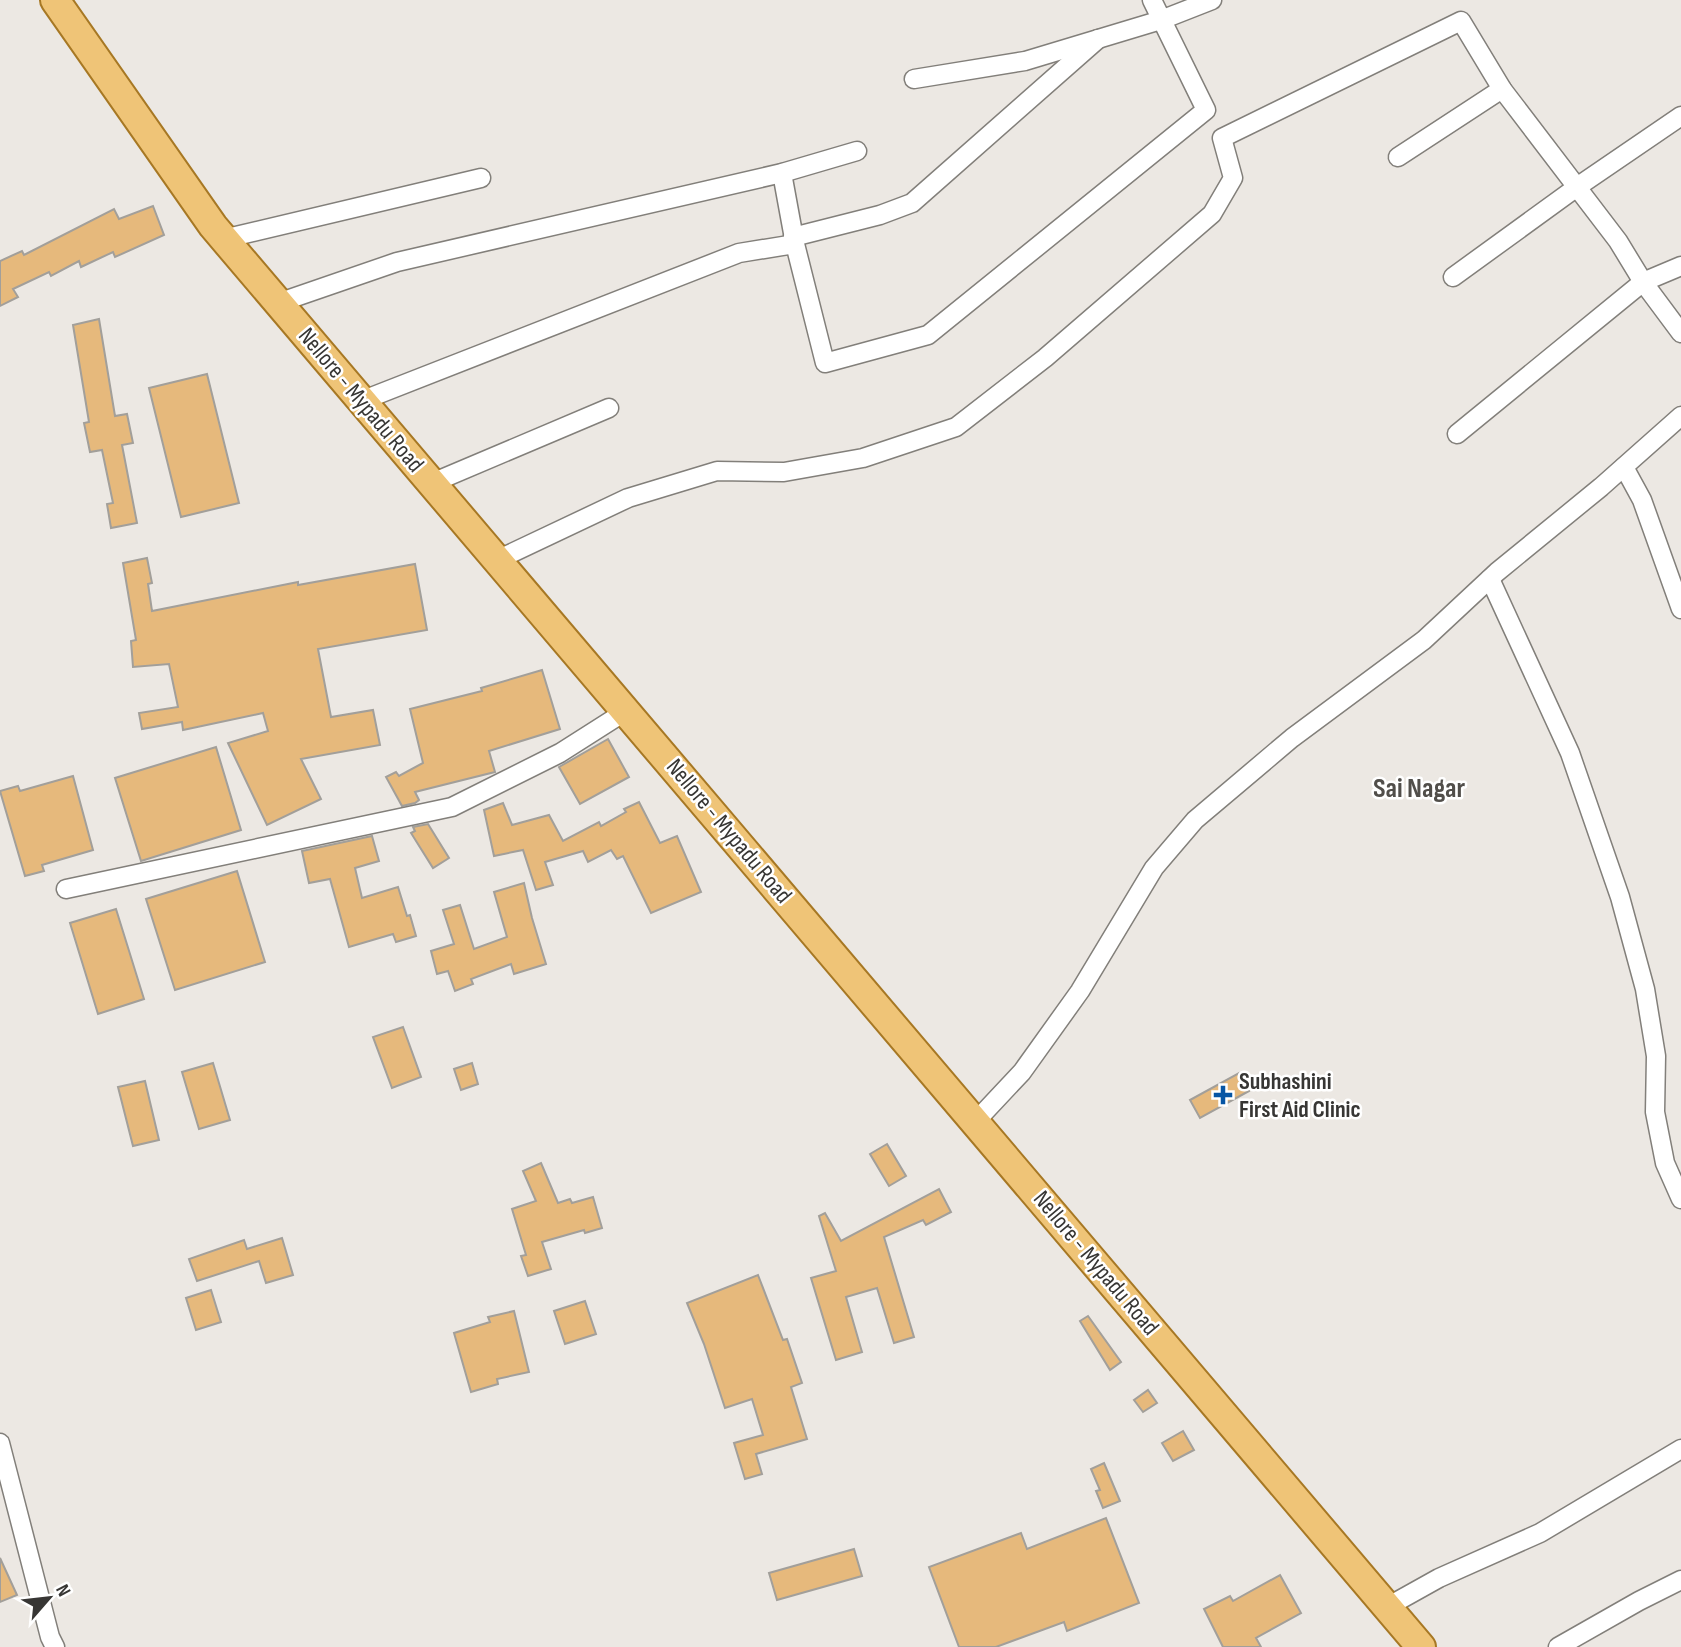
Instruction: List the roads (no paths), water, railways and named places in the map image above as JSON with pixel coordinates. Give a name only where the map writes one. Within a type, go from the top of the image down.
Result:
[{"type":"main road","name":"Nellore - Mypadu Road","points":[[55,0],[223,239],[1421,1647]]},
{"type":"street","points":[[782,173],[794,241],[825,363],[928,335],[1206,110],[1152,0]]},
{"type":"street","points":[[914,79],[1025,61],[1161,20],[1212,0]]},
{"type":"street","points":[[497,560],[628,498],[717,471],[784,472],[863,458],[956,426],[1045,358],[1212,214],[1233,178],[1222,138],[1461,22],[1502,89],[1618,241],[1643,282],[1681,333]]},
{"type":"street","points":[[361,401],[739,253],[794,241],[912,203],[1098,39]]},
{"type":"street","points":[[1398,157],[1502,89]]},
{"type":"street","points":[[1452,277],[1681,116]]},
{"type":"street","points":[[278,303],[397,262],[782,173],[857,151]]},
{"type":"street","points":[[223,239],[481,178]]},
{"type":"street","points":[[1457,434],[1643,282],[1681,266]]},
{"type":"street","points":[[432,483],[609,408]]},
{"type":"street","points":[[976,1121],[1022,1072],[1080,991],[1154,868],[1195,820],[1292,738],[1424,639],[1681,416]]},
{"type":"street","points":[[1624,467],[1642,500],[1681,609]]},
{"type":"street","points":[[1490,579],[1570,753],[1627,922],[1645,989],[1656,1056],[1655,1112],[1665,1163],[1677,1179],[1681,1199]]},
{"type":"street","points":[[66,889],[452,807],[560,753],[626,710]]},
{"type":"street","points":[[0,1443],[50,1637],[55,1647]]},
{"type":"street","points":[[1387,1607],[1439,1578],[1540,1533],[1681,1449]]},
{"type":"street","points":[[1558,1647],[1681,1580]]},
{"type":"place","name":"Subhashini First Aid Clinic","points":[[1223,1095]]},
{"type":"district","name":"Sai Nagar","points":[[1419,788]]}]
